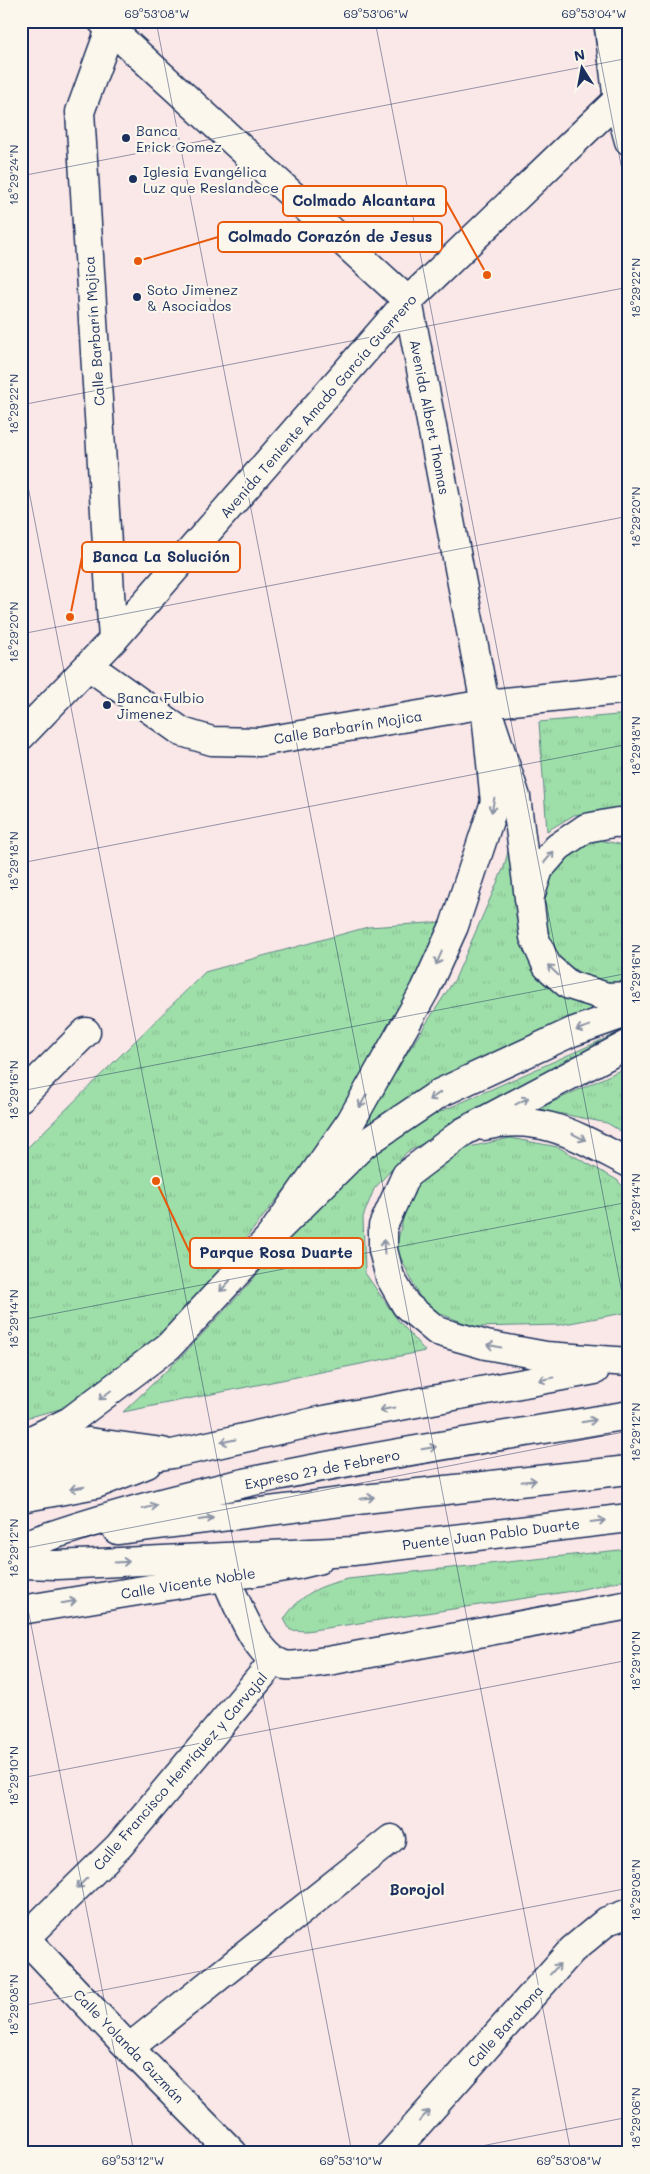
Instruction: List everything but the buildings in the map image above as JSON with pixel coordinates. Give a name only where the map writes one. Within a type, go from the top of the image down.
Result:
[{"type":"main road","points":[[608,21],[623,95],[629,142]]},
{"type":"main road","points":[[108,23],[408,301]]},
{"type":"main road","name":"Calle Barbarín Mojica","points":[[108,23],[80,112],[113,640]]},
{"type":"main road","name":"Avenida Teniente Amado García Guerrero","points":[[21,736],[113,640],[408,301],[623,95]]},
{"type":"main road","name":"Avenida Albert Thomas","points":[[408,301],[485,704]]},
{"type":"main road","name":"Calle Barbarín Mojica","points":[[89,666],[182,732],[212,741],[259,742],[485,704],[629,689]]},
{"type":"main road","points":[[485,704],[516,796],[534,937],[547,966],[569,985],[607,997],[629,996]]},
{"type":"main road","points":[[270,1237],[351,1121],[425,990],[454,926],[495,802],[485,704]]},
{"type":"main road","points":[[528,901],[539,870],[558,847],[586,828],[618,822],[629,827]]},
{"type":"main road","points":[[21,1445],[70,1421],[169,1346],[270,1237],[364,1145],[440,1093],[572,1032],[629,1012]]},
{"type":"main road","points":[[21,1097],[86,1032]]},
{"type":"main road","points":[[629,1044],[464,1132],[406,1175],[383,1226],[383,1250],[390,1277],[406,1305],[437,1331],[486,1345],[546,1356],[629,1363]]},
{"type":"main road","points":[[464,1132],[499,1123],[535,1123],[565,1130],[629,1163]]},
{"type":"main road","points":[[21,1479],[172,1454],[319,1421],[629,1363]]},
{"type":"main road","name":"Expreso 27 de Febrero","points":[[29,1543],[150,1506],[266,1479],[414,1451],[629,1415]]},
{"type":"main road","points":[[21,1455],[89,1442],[172,1454]]},
{"type":"main road","points":[[21,1498],[96,1484],[172,1454]]},
{"type":"main road","points":[[29,1543],[374,1498],[629,1470]]},
{"type":"main road","name":"Puente Juan Pablo Duarte","points":[[353,1551],[629,1518]]},
{"type":"main road","points":[[21,1564],[57,1565],[353,1551]]},
{"type":"main road","name":"Calle Vicente Noble","points":[[21,1610],[298,1566],[353,1551]]},
{"type":"main road","name":"Calle Francisco Henríquez y Carvajal","points":[[225,1577],[260,1646],[274,1661],[287,1665],[328,1660],[629,1605]]},
{"type":"main road","name":"Calle Francisco Henríquez y Carvajal","points":[[23,1940],[119,1846],[274,1661]]},
{"type":"main road","points":[[129,2048],[392,1839]]},
{"type":"main road","name":"Calle Barahona","points":[[392,2153],[572,1950],[606,1920],[629,1913]]},
{"type":"main road","name":"Calle Yolanda Guzmán","points":[[23,1940],[233,2153]]},
{"type":"green space","points":[[629,714],[629,807],[574,815],[547,831],[539,722]]},
{"type":"green space","points":[[512,836],[536,971],[556,993],[599,1009],[351,1140],[455,979],[504,867]]},
{"type":"green space","points":[[599,840],[629,846],[629,983],[619,985],[586,976],[557,959],[542,922],[540,891],[563,855]]},
{"type":"green space","points":[[445,922],[343,1116],[196,1301],[140,1352],[72,1406],[21,1419],[21,1154],[205,972],[368,927]]},
{"type":"green space","points":[[629,1028],[629,1030],[407,1152],[374,1189],[363,1217],[365,1273],[397,1319],[425,1351],[123,1412],[183,1355],[248,1285],[299,1225],[361,1163],[422,1120]]},
{"type":"green space","points":[[629,1066],[629,1136],[607,1123],[538,1109]]},
{"type":"green space","points":[[510,1138],[558,1147],[617,1180],[629,1193],[629,1312],[559,1325],[475,1327],[425,1308],[396,1248],[410,1190],[465,1148]]},
{"type":"green space","points":[[629,1549],[629,1579],[573,1591],[306,1631],[290,1630],[284,1619],[298,1603],[312,1592],[348,1579]]},
{"type":"place","name":"Banca Erick Gomez","points":[[126,138]]},
{"type":"place","name":"Iglesia Evangélica Luz que Reslandece","points":[[133,179]]},
{"type":"place","name":"Colmado Corazón de Jesus","points":[[138,261]]},
{"type":"place","name":"Colmado Alcantara","points":[[487,275]]},
{"type":"place","name":"Soto Jimenez & Asociados","points":[[137,297]]},
{"type":"place","name":"Banca La Solución","points":[[70,617]]},
{"type":"place","name":"Banca Fulbio Jimenez","points":[[107,705]]},
{"type":"place","name":"Parque Rosa Duarte","points":[[156,1181]]},
{"type":"district","name":"Borojol","points":[[417,1889]]}]
